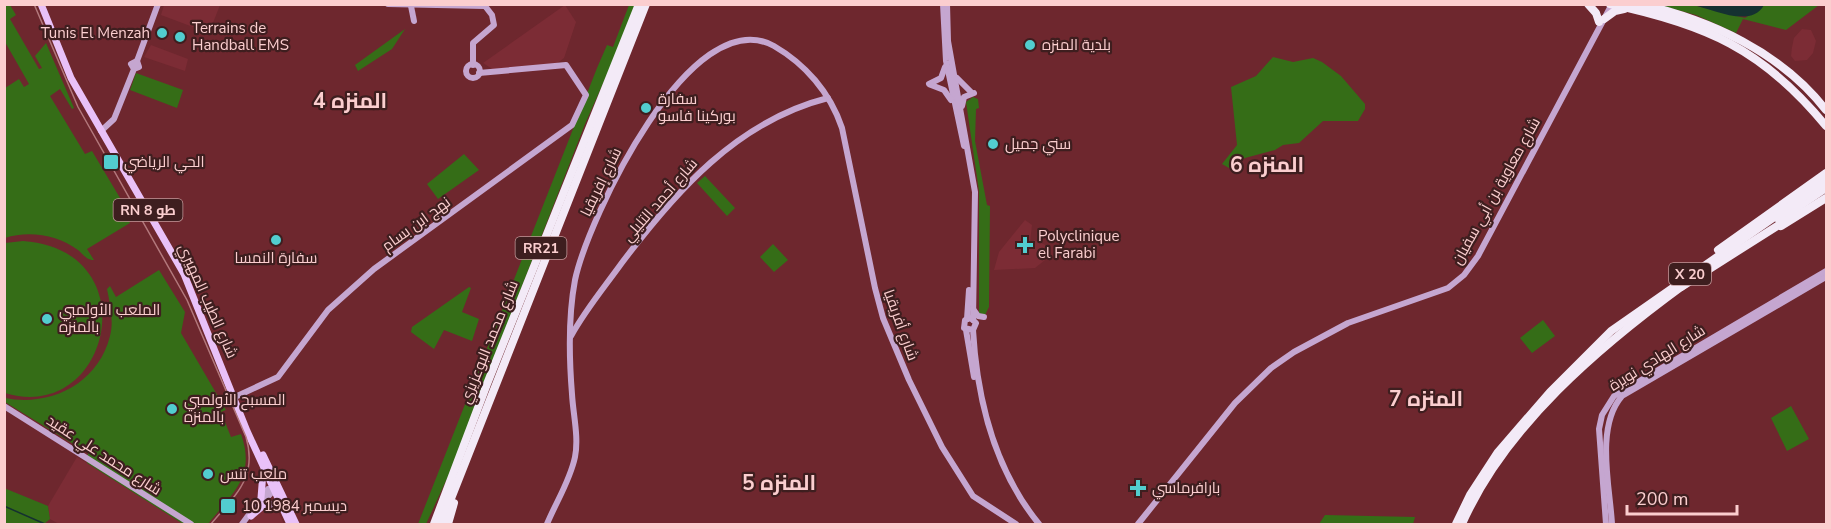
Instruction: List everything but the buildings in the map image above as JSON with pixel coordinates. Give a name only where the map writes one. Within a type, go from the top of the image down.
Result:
[{"type":"highway","points":[[636,19],[638,4]]},
{"type":"highway","points":[[636,19],[648,4]]},
{"type":"highway","points":[[1587,4],[1601,20],[1620,9],[1637,7],[1692,25],[1733,44],[1777,74],[1817,114],[1827,128]]},
{"type":"highway","points":[[1611,5],[1679,13],[1710,24],[1738,38],[1790,72],[1826,109]]},
{"type":"highway","name":"شارع محمد البوعزيزي","points":[[441,525],[636,19]]},
{"type":"highway","name":"شارع محمد البوعزيزي","points":[[432,525],[636,19]]},
{"type":"highway","points":[[1773,62],[1827,117]]},
{"type":"highway","points":[[1647,304],[1827,171]]},
{"type":"highway","name":"X 20","points":[[1459,522],[1470,495],[1498,452],[1550,392],[1585,360],[1680,288],[1802,202],[1827,181]]},
{"type":"highway","name":"X 20","points":[[1459,522],[1502,456],[1611,331],[1647,304],[1827,188]]},
{"type":"highway","points":[[1680,288],[1827,193]]},
{"type":"highway","points":[[1759,238],[1827,198]]},
{"type":"highway","points":[[448,525],[457,483]]},
{"type":"main road","name":"شارع الطيب المهيري","points":[[41,4],[71,78],[95,114],[101,131],[184,274],[245,421]]},
{"type":"main road","points":[[245,421],[263,467],[277,489],[290,525]]},
{"type":"main road","points":[[245,421],[251,429],[277,489],[296,525]]},
{"type":"main road","points":[[261,498],[263,467]]},
{"type":"main road","points":[[251,516],[265,504],[281,505]]},
{"type":"street","points":[[101,131],[114,119],[134,69],[139,67],[137,61],[158,4]]},
{"type":"street","points":[[388,4],[480,5],[490,11],[494,26],[473,43],[472,65],[467,69],[469,76],[474,78],[479,74],[477,66],[472,65]]},
{"type":"street","points":[[945,4],[946,61],[959,111],[975,192],[973,308],[970,319],[963,325],[970,330],[979,387],[995,444],[1014,488],[1039,525]]},
{"type":"street","points":[[945,4],[948,41],[972,192],[970,319],[976,325],[970,330]]},
{"type":"street","name":"شارع معاوية بن أبي سفيان","points":[[1138,525],[1235,403],[1271,369],[1294,352],[1348,323],[1441,291],[1464,275],[1478,256],[1601,20],[1611,5]]},
{"type":"street","points":[[411,6],[414,21]]},
{"type":"street","name":"شارع إفريقيا","points":[[547,525],[571,472],[576,450],[571,311],[579,266],[595,217],[615,176],[649,122],[681,81],[708,53],[724,42],[736,40],[753,39],[768,42],[803,66],[828,98]]},
{"type":"street","points":[[946,61],[941,78],[930,85],[947,93],[959,111]]},
{"type":"street","name":"نهج ابن بسام","points":[[235,397],[278,377],[328,310],[374,269],[572,125],[586,95],[566,65],[479,74]]},
{"type":"street","points":[[954,73],[960,84],[972,93],[964,97],[959,111]]},
{"type":"street","name":"شارع أحمد التليلي","points":[[571,336],[604,282],[654,220],[709,163],[725,149],[772,120],[812,102],[828,98]]},
{"type":"street","name":"شارع أفريقيا","points":[[828,98],[842,128],[884,318],[909,380],[942,447],[973,496],[1016,525]]},
{"type":"street","name":"شارع الهادي نويرة","points":[[1606,525],[1599,429],[1602,415],[1614,396],[1827,271]]},
{"type":"street","name":"شارع الهادي نويرة","points":[[1612,525],[1607,428],[1617,401],[1827,277]]},
{"type":"street","points":[[973,308],[978,316],[984,317]]},
{"type":"street","points":[[571,311],[582,316]]},
{"type":"street","points":[[970,330],[979,405],[992,446],[1011,490],[1034,525]]},
{"type":"street","name":"شارع محمد علي عقيد","points":[[4,406],[191,525]]},
{"type":"street","points":[[243,525],[267,490],[277,489]]},
{"type":"street","points":[[243,525],[277,489]]},
{"type":"shaded area","points":[[164,4],[220,5],[209,33],[161,15]]},
{"type":"shaded area","points":[[565,5],[576,22],[564,58],[556,64],[494,70],[483,63]]},
{"type":"shaded area","points":[[1802,29],[1811,30],[1816,41],[1813,53],[1807,60],[1795,61],[1791,56],[1792,47],[1794,38]]},
{"type":"shaded area","points":[[151,45],[188,59],[185,71],[144,57]]},
{"type":"shaded area","name":"Polyclinique el Farabi","points":[[1025,220],[1032,225],[1030,243],[1033,244],[1034,240],[1050,247],[1045,260],[1035,268],[994,270],[999,252]]},
{"type":"shaded area","points":[[77,457],[183,524],[59,524],[50,519],[48,506]]},
{"type":"shaded area","points":[[264,508],[277,509],[284,524],[248,524]]},
{"type":"green space","points":[[5,4],[10,5],[16,15],[10,19],[39,69],[42,68],[35,56],[46,43],[74,108],[72,109],[60,89],[50,96],[85,154],[92,151],[126,208],[123,210],[130,223],[87,249],[94,260],[87,258],[62,241],[43,235],[24,234],[5,238],[5,88],[19,79],[24,87],[29,84],[5,42]]},
{"type":"green space","points":[[629,5],[638,5],[585,124],[450,472],[426,524],[418,524],[597,68],[607,45],[613,47]]},
{"type":"green space","points":[[1659,5],[1693,5],[1745,18],[1764,5],[1819,5],[1786,30],[1743,19],[1736,33],[1696,15]]},
{"type":"green space","points":[[405,29],[392,49],[358,71],[355,65]]},
{"type":"green space","points":[[1273,57],[1293,62],[1313,58],[1322,62],[1341,76],[1365,104],[1365,109],[1358,121],[1323,121],[1299,143],[1283,145],[1275,150],[1245,158],[1229,168],[1222,164],[1237,145],[1231,87],[1256,76]]},
{"type":"green space","points":[[136,73],[183,90],[177,108],[130,90]]},
{"type":"green space","points":[[973,97],[978,99],[979,108],[976,109],[975,141],[987,205],[990,206],[989,307],[985,315],[979,313],[979,191],[966,102]]},
{"type":"green space","points":[[464,154],[479,170],[438,199],[427,184]]},
{"type":"green space","points":[[705,176],[735,208],[727,216],[697,183]]},
{"type":"green space","name":"الملعب الأولمبي بالمنزه","points":[[23,241],[63,251],[89,273],[101,301],[101,332],[90,361],[70,384],[41,396],[5,393],[5,243]]},
{"type":"green space","points":[[773,244],[788,260],[774,272],[760,257]]},
{"type":"green space","points":[[159,270],[185,312],[181,333],[226,410],[221,412],[231,437],[241,434],[245,449],[246,461],[240,483],[208,524],[183,524],[87,463],[88,453],[5,402],[5,398],[39,399],[55,395],[83,379],[104,353],[110,336],[112,318],[107,289],[110,286],[116,297]]},
{"type":"green space","points":[[469,287],[471,288],[462,312],[479,319],[472,341],[444,330],[434,349],[411,332],[412,327]]},
{"type":"green space","points":[[1543,320],[1555,336],[1532,353],[1520,338]]},
{"type":"green space","points":[[1791,406],[1809,439],[1787,451],[1771,418]]},
{"type":"green space","points":[[4,488],[48,506],[50,519],[44,524],[5,524]]},
{"type":"green space","points":[[1325,515],[1415,517],[1413,524],[1319,524]]},
{"type":"water","points":[[1693,5],[1764,5],[1758,12],[1741,17]]},
{"type":"waterway","points":[[1774,4],[1785,4]]},
{"type":"waterway","points":[[4,506],[45,524]]},
{"type":"tram line","points":[[34,4],[78,107],[187,300],[246,437],[249,451],[247,475],[236,495],[211,524]]},
{"type":"place","name":"Tunis El Menzah","points":[[162,33]]},
{"type":"place","name":"Terrains de Handball EMS","points":[[180,37]]},
{"type":"place","name":"بلدية المنزه","points":[[1030,45]]},
{"type":"place","name":"سفارة بوركينا فاسو","points":[[646,108]]},
{"type":"place","name":"سني جميل","points":[[993,144]]},
{"type":"place","name":"الحي الرياضي","points":[[111,162]]},
{"type":"place","name":"سفارة النمسا","points":[[276,240]]},
{"type":"place","name":"Polyclinique el Farabi","points":[[1025,245]]},
{"type":"place","name":"الملعب الأولمبي بالمنزه","points":[[47,319]]},
{"type":"place","name":"المسبح الأولمبي بالمنزه","points":[[172,409]]},
{"type":"place","name":"ملعب تنس","points":[[208,474]]},
{"type":"place","name":"بارافرماسي","points":[[1138,488]]},
{"type":"place","name":"10 ديسمبر 1984","points":[[228,506]]},
{"type":"district","name":"المنزه 4","points":[[350,101]]},
{"type":"district","name":"المنزه 6","points":[[1267,165]]},
{"type":"district","name":"المنزه 7","points":[[1426,399]]},
{"type":"district","name":"المنزه 5","points":[[779,483]]}]
